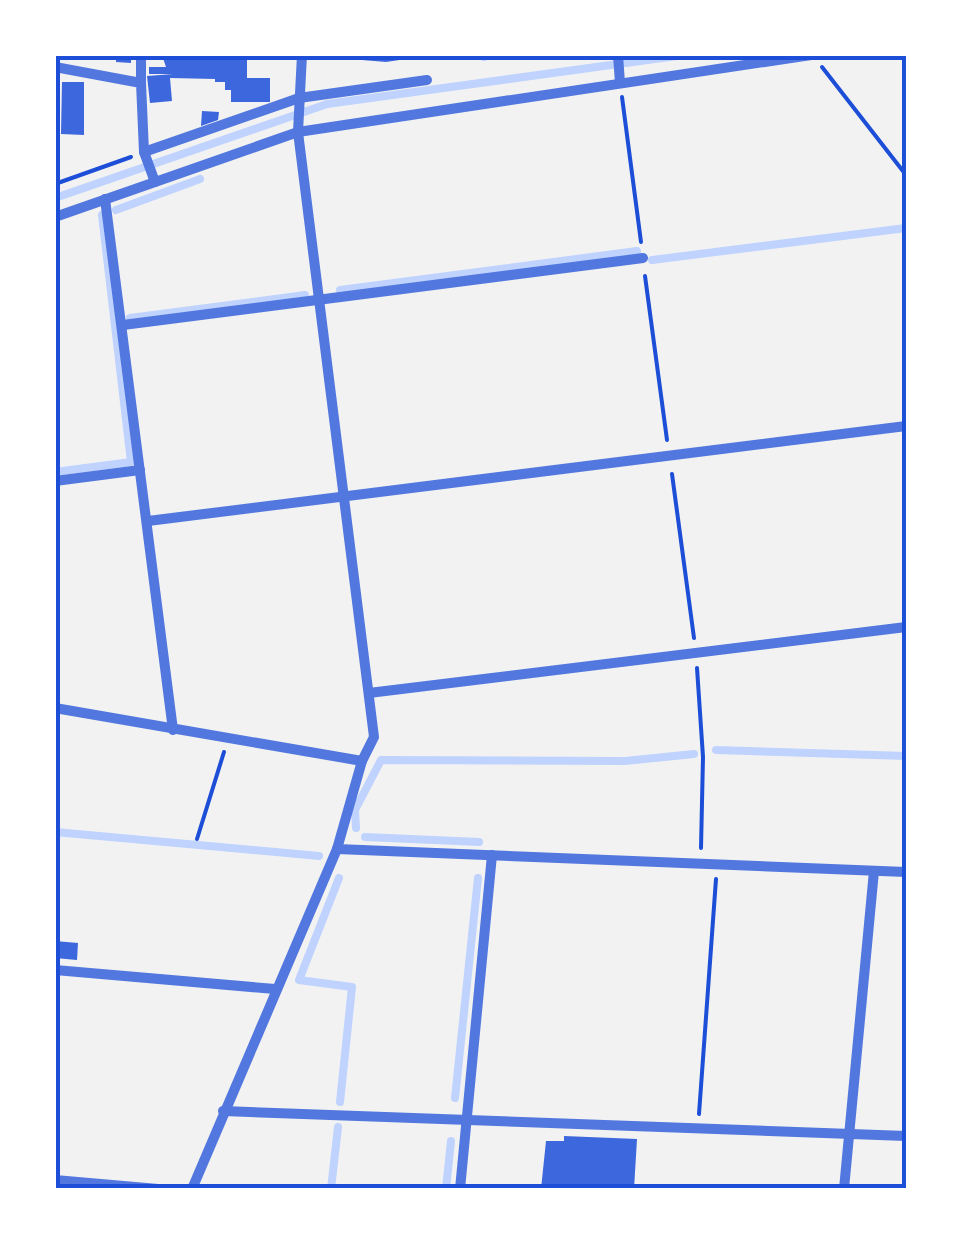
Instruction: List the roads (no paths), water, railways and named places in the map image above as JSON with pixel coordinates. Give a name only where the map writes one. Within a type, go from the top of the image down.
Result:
[{"type":"street","points":[[141,55],[145,153],[154,179]]},
{"type":"street","points":[[192,1189],[274,989],[337,849],[362,761],[374,737],[298,128],[302,55]]},
{"type":"street","points":[[618,55],[619,77]]},
{"type":"street","points":[[55,217],[298,128],[619,77],[812,55]]},
{"type":"street","points":[[55,67],[141,83]]},
{"type":"street","points":[[145,153],[299,100],[428,80]]},
{"type":"street","points":[[106,199],[173,730]]},
{"type":"street","points":[[123,325],[643,258]]},
{"type":"street","points":[[148,521],[906,426]]},
{"type":"street","points":[[55,481],[140,470]]},
{"type":"street","points":[[369,693],[906,627]]},
{"type":"street","points":[[55,708],[362,761]]},
{"type":"street","points":[[337,849],[906,872]]},
{"type":"street","points":[[460,1189],[492,855]]},
{"type":"street","points":[[844,1189],[874,871]]},
{"type":"street","points":[[55,970],[274,989]]},
{"type":"street","points":[[223,1111],[906,1136]]},
{"type":"street","points":[[55,1180],[158,1189]]},
{"type":"waterway","points":[[55,198],[327,104],[684,55]]},
{"type":"waterway","points":[[116,210],[200,179]]},
{"type":"waterway","points":[[55,472],[131,462],[102,215]]},
{"type":"waterway","points":[[652,260],[906,228]]},
{"type":"waterway","points":[[340,290],[637,251]]},
{"type":"waterway","points":[[130,318],[305,295]]},
{"type":"waterway","points":[[716,750],[906,756]]},
{"type":"waterway","points":[[356,828],[355,810],[381,760],[625,761],[694,754]]},
{"type":"waterway","points":[[55,832],[319,856]]},
{"type":"waterway","points":[[365,837],[479,842]]},
{"type":"waterway","points":[[339,878],[299,980],[352,987],[340,1102]]},
{"type":"waterway","points":[[455,1098],[478,878]]},
{"type":"waterway","points":[[331,1189],[338,1127]]},
{"type":"waterway","points":[[446,1189],[451,1141]]}]
